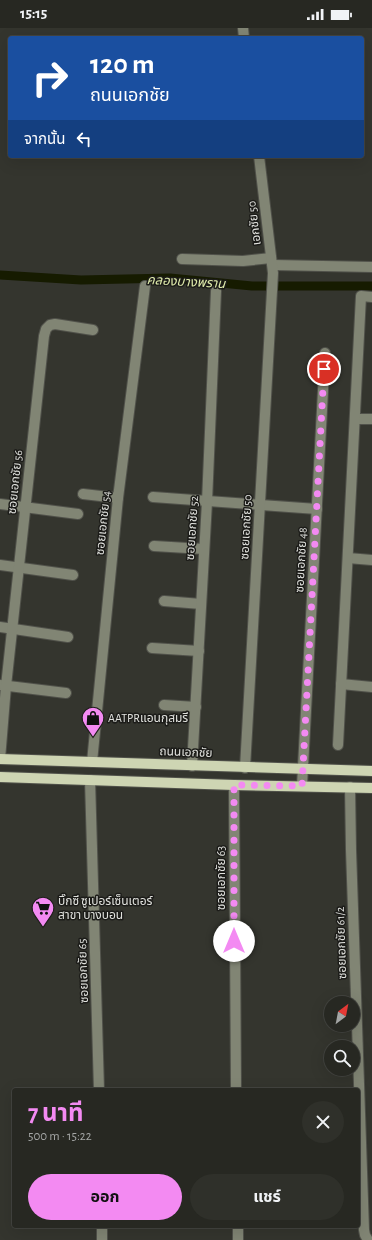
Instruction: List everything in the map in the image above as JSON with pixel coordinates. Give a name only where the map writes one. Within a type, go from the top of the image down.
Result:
[{"type":"main road","name":"ถนนเอกชัย","points":[[0,759],[372,771]]},
{"type":"main road","points":[[0,777],[372,788]]},
{"type":"street","name":"เอกชัย 50","points":[[259,158],[272,265],[272,287]]},
{"type":"street","points":[[182,258],[243,260],[272,265],[372,267]]},
{"type":"street","name":"ซอยเอกชัย 54","points":[[92,762],[118,498],[145,286]]},
{"type":"street","name":"ซอยเอกชัย 50","points":[[245,768],[272,287]]},
{"type":"street","name":"ซอยเอกชัย 52","points":[[192,766],[207,502],[216,291]]},
{"type":"street","points":[[338,745],[361,296],[372,297]]},
{"type":"street","name":"ซอยเอกชัย 56","points":[[0,759],[3,685],[14,628],[19,567],[44,336],[46,329],[50,325],[55,324],[93,330]]},
{"type":"street","name":"ซอยเอกชัย 48","points":[[302,786],[325,353]]},
{"type":"street","points":[[355,419],[372,419]]},
{"type":"street","points":[[83,494],[118,498]]},
{"type":"street","points":[[153,497],[317,509]]},
{"type":"street","points":[[0,504],[78,514]]},
{"type":"street","points":[[154,546],[204,548]]},
{"type":"street","points":[[348,558],[372,560]]},
{"type":"street","points":[[0,565],[73,576]]},
{"type":"street","points":[[164,601],[201,604]]},
{"type":"street","points":[[0,627],[68,636]]},
{"type":"street","points":[[152,648],[199,651]]},
{"type":"street","points":[[341,684],[372,687]]},
{"type":"street","points":[[3,685],[66,693]]},
{"type":"street","points":[[164,705],[196,707]]},
{"type":"street","name":"ซอยเอกชัย 65","points":[[90,780],[99,1088]]},
{"type":"street","name":"ซอยเอกชัย 63","points":[[234,785],[236,1088]]},
{"type":"street","name":"ซอยเอกชัย 61/2","points":[[350,787],[351,857],[367,1145],[364,1230],[368,1240]]},
{"type":"street","points":[[102,1228],[102,1240]]},
{"type":"street","points":[[238,1228],[238,1240]]},
{"type":"waterway","name":"คลองบางพราน","points":[[0,275],[81,280],[170,278],[252,286],[372,286]]},
{"type":"place","name":"AATPRแอนกุสมรี","points":[[93,738]]},
{"type":"place","name":"บิ๊กซี ซูเปอร์เซ็นเตอร์ สาขา บางบอน","points":[[43,928]]},
{"type":"route","points":[[234,941],[234,785],[302,786],[324,369]]}]
